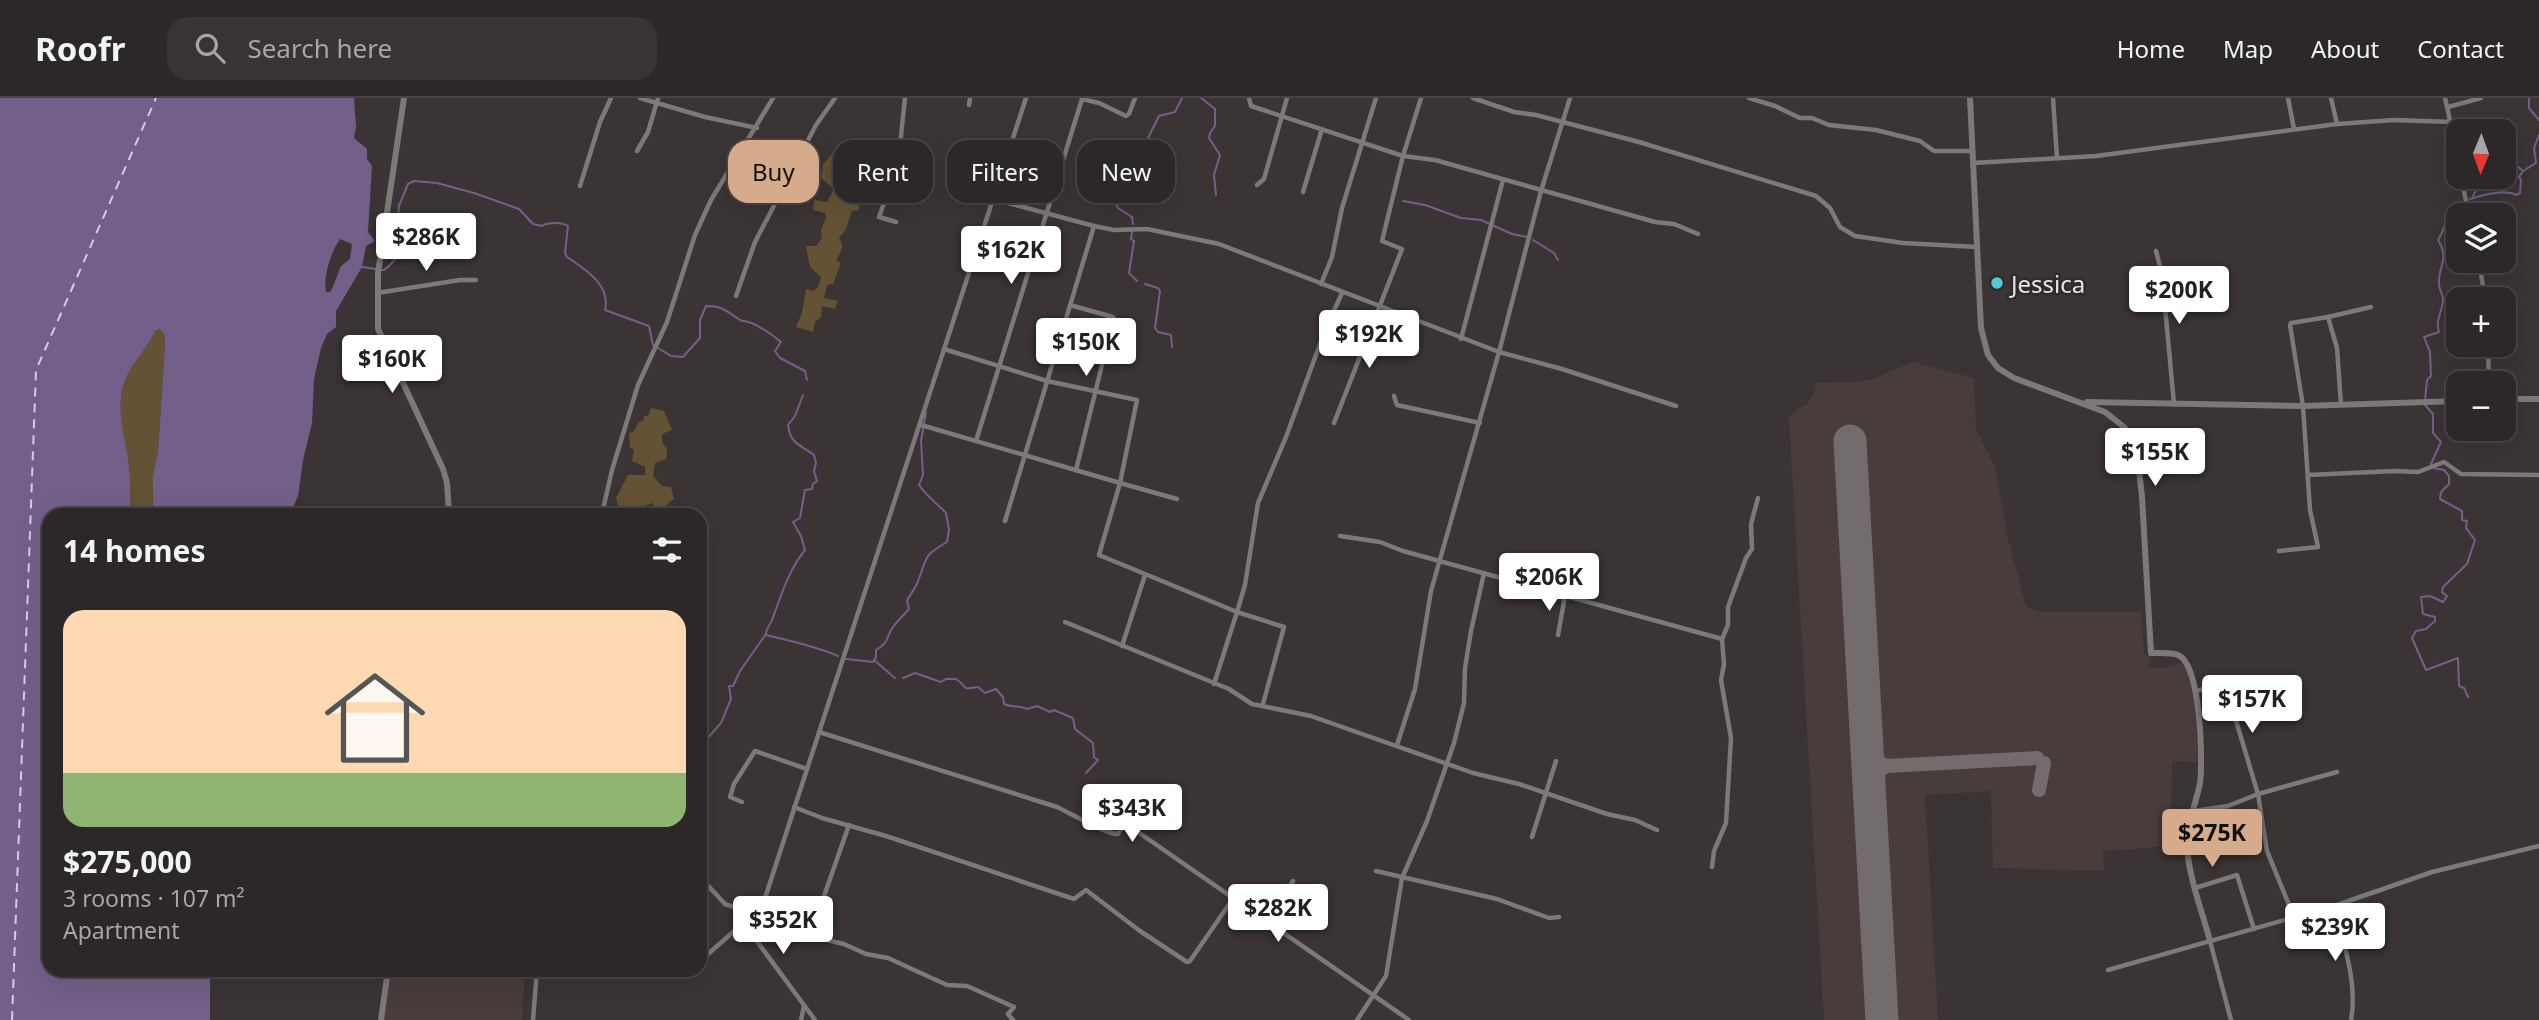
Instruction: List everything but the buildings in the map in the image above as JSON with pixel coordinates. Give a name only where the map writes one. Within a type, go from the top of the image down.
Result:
[{"type":"street","points":[[404,98],[378,270],[379,335],[443,469],[449,508]]},
{"type":"street","points":[[580,186],[600,122],[611,98]]},
{"type":"street","points":[[640,98],[658,101],[705,117],[757,128]]},
{"type":"street","points":[[604,508],[638,385],[655,348],[695,235],[711,200],[773,98]]},
{"type":"street","points":[[736,296],[755,242],[816,125],[835,98]]},
{"type":"street","points":[[896,222],[879,217],[898,164],[905,98]]},
{"type":"street","points":[[969,104],[970,98]]},
{"type":"street","points":[[1012,140],[1026,98]]},
{"type":"street","points":[[976,441],[1081,98],[1126,116],[1136,98]]},
{"type":"street","points":[[1249,98],[1251,106],[1403,156],[1435,160],[1655,222],[1674,224],[1698,234]]},
{"type":"street","points":[[1257,185],[1264,179],[1287,98]]},
{"type":"street","points":[[1321,284],[1332,257],[1342,208],[1376,98]]},
{"type":"street","points":[[1334,423],[1402,249],[1382,241],[1403,156],[1421,98]]},
{"type":"street","points":[[1473,98],[1514,112],[1563,122],[1816,195],[1830,208],[1840,227],[1855,236],[1903,243],[1977,247]]},
{"type":"street","points":[[1397,745],[1415,689],[1431,591],[1480,423],[1541,191],[1570,98]]},
{"type":"street","points":[[1749,98],[1800,118],[1812,118],[1829,125],[1878,130],[1920,141],[1934,151],[1972,152]]},
{"type":"street","points":[[1970,98],[1981,328],[1989,355],[1998,368],[2014,378],[2082,402],[2115,418],[2131,436],[2138,460],[2151,653],[2177,654],[2185,660],[2196,691],[2202,762],[2187,849],[2231,1020]]},
{"type":"street","points":[[2053,98],[2057,158]]},
{"type":"street","points":[[2288,98],[2294,129]]},
{"type":"street","points":[[2331,98],[2337,124]]},
{"type":"street","points":[[2445,98],[2451,119]]},
{"type":"street","points":[[2448,107],[2481,98]]},
{"type":"street","points":[[637,151],[648,132],[658,101]]},
{"type":"street","points":[[1973,163],[2096,156],[2337,124],[2394,120],[2446,122]]},
{"type":"street","points":[[1303,192],[1322,129]]},
{"type":"street","points":[[1461,339],[1503,180]]},
{"type":"street","points":[[756,940],[761,903],[895,496],[921,425],[992,203]]},
{"type":"street","points":[[1008,203],[1094,226],[1147,229],[1219,244],[1461,339],[1676,406]]},
{"type":"street","points":[[1005,521],[1094,226]]},
{"type":"street","points":[[2156,251],[2162,274],[2174,404]]},
{"type":"street","points":[[377,293],[476,280]]},
{"type":"street","points":[[1214,684],[1245,585],[1258,503],[1342,293]]},
{"type":"street","points":[[1070,305],[1113,317],[1116,321],[1095,391],[1076,470]]},
{"type":"street","points":[[2279,551],[2318,547],[2310,510],[2303,406],[2290,325],[2371,307]]},
{"type":"street","points":[[2328,317],[2337,348],[2341,405]]},
{"type":"street","points":[[944,349],[1047,381],[1137,400],[1121,483],[1099,555],[1237,612],[1284,627],[1262,704]]},
{"type":"street","points":[[1394,396],[1398,405],[1480,423]]},
{"type":"street","points":[[2516,400],[2539,400]]},
{"type":"street","points":[[2082,402],[2303,406],[2446,401]]},
{"type":"street","points":[[2115,418],[2114,410],[2122,403]]},
{"type":"street","points":[[921,425],[1177,499]]},
{"type":"street","points":[[2308,475],[2418,472],[2446,463],[2456,473],[2461,474],[2539,475]]},
{"type":"street","points":[[1712,867],[1714,851],[1726,823],[1731,738],[1720,680],[1724,664],[1722,639],[1728,625],[1728,607],[1746,558],[1752,549],[1751,524],[1758,498]]},
{"type":"street","points":[[1340,536],[1380,542],[1722,639]]},
{"type":"street","points":[[1357,1020],[1387,974],[1402,878],[1427,821],[1464,703],[1471,631],[1485,573]]},
{"type":"street","points":[[1122,646],[1145,575]]},
{"type":"street","points":[[1558,635],[1565,596]]},
{"type":"street","points":[[1065,622],[1229,689],[1249,703],[1311,716],[1473,773],[1519,784],[1607,814],[1635,820],[1657,830]]},
{"type":"street","points":[[2196,691],[2225,684],[2258,794],[2267,851],[2294,918]]},
{"type":"street","points":[[819,732],[1056,806],[1109,834],[1118,834],[1125,823],[1409,1020]]},
{"type":"street","points":[[742,802],[730,797],[734,784],[755,751],[807,769]]},
{"type":"street","points":[[1532,837],[1556,761]]},
{"type":"street","points":[[2194,811],[2228,806],[2258,794],[2337,772]]},
{"type":"street","points":[[794,807],[1074,899],[1086,890],[1187,962],[1234,897]]},
{"type":"street","points":[[810,936],[849,825]]},
{"type":"street","points":[[2108,970],[2334,906],[2432,872],[2539,846]]},
{"type":"street","points":[[1376,871],[1497,899],[1549,918],[1559,917]]},
{"type":"street","points":[[2195,888],[2237,875],[2254,929]]},
{"type":"street","points":[[1268,922],[1293,881]]},
{"type":"street","points":[[707,885],[725,904],[751,913]]},
{"type":"street","points":[[707,955],[761,903]]},
{"type":"street","points":[[2334,906],[2350,973],[2353,1007],[2351,1020]]},
{"type":"street","points":[[760,914],[785,928],[844,944],[866,954],[888,958],[947,985],[967,986],[1014,1007],[1005,1020]]},
{"type":"street","points":[[742,921],[815,1020]]},
{"type":"street","points":[[381,1020],[387,977]]},
{"type":"street","points":[[533,1020],[536,977]]},
{"type":"street","points":[[801,1020],[804,1006]]},
{"type":"street","points":[[1008,1014],[1013,1020]]},
{"type":"shaded area","points":[[0,98],[354,98],[354,138],[367,149],[367,159],[372,166],[368,232],[375,241],[366,246],[362,267],[336,311],[336,327],[327,334],[321,348],[314,379],[312,423],[298,496],[293,508],[153,508],[153,477],[158,452],[165,344],[164,333],[159,329],[155,331],[131,369],[122,392],[122,421],[130,473],[130,508],[42,508],[42,977],[210,977],[210,1020],[0,1020]],"holes":[[[340,239],[352,244],[350,259],[341,266],[330,292],[326,292],[327,272]]]},
{"type":"shaded area","points":[[833,153],[833,188],[821,178],[823,164]]},
{"type":"shaded area","points":[[833,191],[833,203],[859,203],[859,210],[852,211],[846,229],[839,238],[842,247],[836,260],[841,263],[833,284],[827,285],[824,298],[838,301],[835,309],[822,306],[821,317],[815,322],[813,332],[796,327],[802,313],[806,289],[814,291],[821,277],[810,267],[806,246],[816,246],[822,238],[821,230],[826,218],[825,213],[813,210],[814,203],[827,202]]},
{"type":"shaded area","points":[[159,329],[164,333],[165,344],[153,508],[130,508],[129,466],[120,412],[122,392],[131,369],[155,331]]},
{"type":"shaded area","points":[[1913,362],[1974,378],[1976,429],[1995,467],[2008,539],[2026,606],[2038,612],[2141,612],[2144,654],[2151,659],[2148,668],[2163,668],[2182,663],[2187,668],[2195,702],[2198,762],[2172,761],[2171,846],[2103,851],[2104,871],[1993,868],[1991,791],[1925,795],[1938,1020],[1824,1020],[1789,419],[1797,409],[1807,404],[1814,393],[1816,383],[1873,379]]},
{"type":"shaded area","points":[[651,408],[664,411],[672,430],[662,434],[662,442],[667,449],[666,459],[655,463],[653,476],[662,486],[671,487],[674,499],[663,508],[655,508],[652,503],[642,508],[617,508],[616,498],[628,475],[645,475],[645,467],[632,461],[634,450],[630,448],[629,433],[644,420],[644,416],[648,416]]},
{"type":"shaded area","points":[[386,977],[525,977],[522,1020],[380,1020]]},
{"type":"waterway","points":[[1133,224],[1132,217],[1118,208],[1114,200],[1118,188],[1116,173],[1142,150],[1159,116],[1175,112],[1182,98]]},
{"type":"waterway","points":[[1201,98],[1215,109],[1215,126],[1209,138],[1220,155],[1214,175],[1216,195]]},
{"type":"waterway","points":[[2529,98],[2529,108],[2539,120]]},
{"type":"waterway","points":[[2516,163],[2523,171],[2536,163],[2534,148],[2539,135]]},
{"type":"waterway","points":[[2470,199],[2493,193],[2520,193],[2519,177],[2523,171]]},
{"type":"waterway","points":[[381,270],[392,263],[406,242],[406,230],[398,217],[399,206],[408,184],[414,181],[437,183],[474,193],[519,209],[533,224],[542,226],[559,223],[568,226],[565,253],[567,257],[589,272],[600,285],[606,301],[605,310],[649,326],[653,345]]},
{"type":"waterway","points":[[2473,196],[2476,189]]},
{"type":"waterway","points":[[1403,201],[1425,205],[1461,218],[1481,220],[1512,234],[1527,237]]},
{"type":"waterway","points":[[2425,400],[2427,380],[2431,376],[2430,352],[2424,337],[2439,332],[2438,320],[2443,300],[2439,278],[2443,252],[2438,240],[2446,221]]},
{"type":"waterway","points":[[1132,232],[1131,239],[1134,241],[1129,273],[1137,281]]},
{"type":"waterway","points":[[1533,240],[1554,253],[1558,260]]},
{"type":"waterway","points":[[362,267],[376,269]]},
{"type":"waterway","points":[[1145,284],[1160,291],[1155,328],[1158,332],[1171,335],[1172,347]]},
{"type":"waterway","points":[[658,348],[671,356],[683,357],[700,338],[700,320],[706,306],[718,307],[742,321],[757,325],[781,342],[775,351],[780,358],[805,371],[807,380]]},
{"type":"waterway","points":[[707,739],[721,723],[731,699],[729,686],[733,686],[740,671],[766,634],[789,575],[805,550],[793,522],[800,518],[805,490],[812,489],[817,481],[814,471],[816,463],[814,455],[791,436],[788,425],[795,416],[803,395]]},
{"type":"waterway","points":[[2425,405],[2433,414],[2433,433],[2441,442],[2431,464]]},
{"type":"waterway","points":[[846,659],[873,662],[876,650],[886,642],[893,627],[909,609],[907,601],[927,558],[947,542],[949,530],[946,513],[919,485],[923,475],[921,441],[926,413]]},
{"type":"waterway","points":[[2433,468],[2444,470],[2449,476],[2449,484],[2441,492],[2440,499],[2462,511],[2462,520],[2467,521],[2466,528],[2475,540],[2467,564],[2443,587],[2442,592],[2447,596],[2443,602],[2430,596],[2421,597],[2423,614],[2435,617],[2435,621],[2426,629],[2416,631],[2412,638],[2426,670],[2458,658],[2459,686],[2464,688],[2468,697]]},
{"type":"waterway","points":[[766,635],[838,656]]},
{"type":"waterway","points":[[874,660],[895,678]]},
{"type":"waterway","points":[[903,678],[915,673],[941,682],[956,679],[966,688],[978,687],[985,693],[996,689],[1003,697],[1004,704],[1027,709],[1037,706],[1073,718],[1075,729],[1093,743],[1094,757],[1098,760],[1086,773]]},
{"type":"ferry route","points":[[12,1020],[36,370],[156,98]]},
{"type":"taxiway","points":[[1866,748],[1871,757],[1886,766]]},
{"type":"taxiway","points":[[1869,788],[1873,776],[1886,766],[2037,758]]},
{"type":"taxiway","points":[[2039,790],[2044,763]]},
{"type":"runway","points":[[1850,441],[1882,1020]]},
{"type":"place","name":"Jessica","points":[[1997,283]]}]
